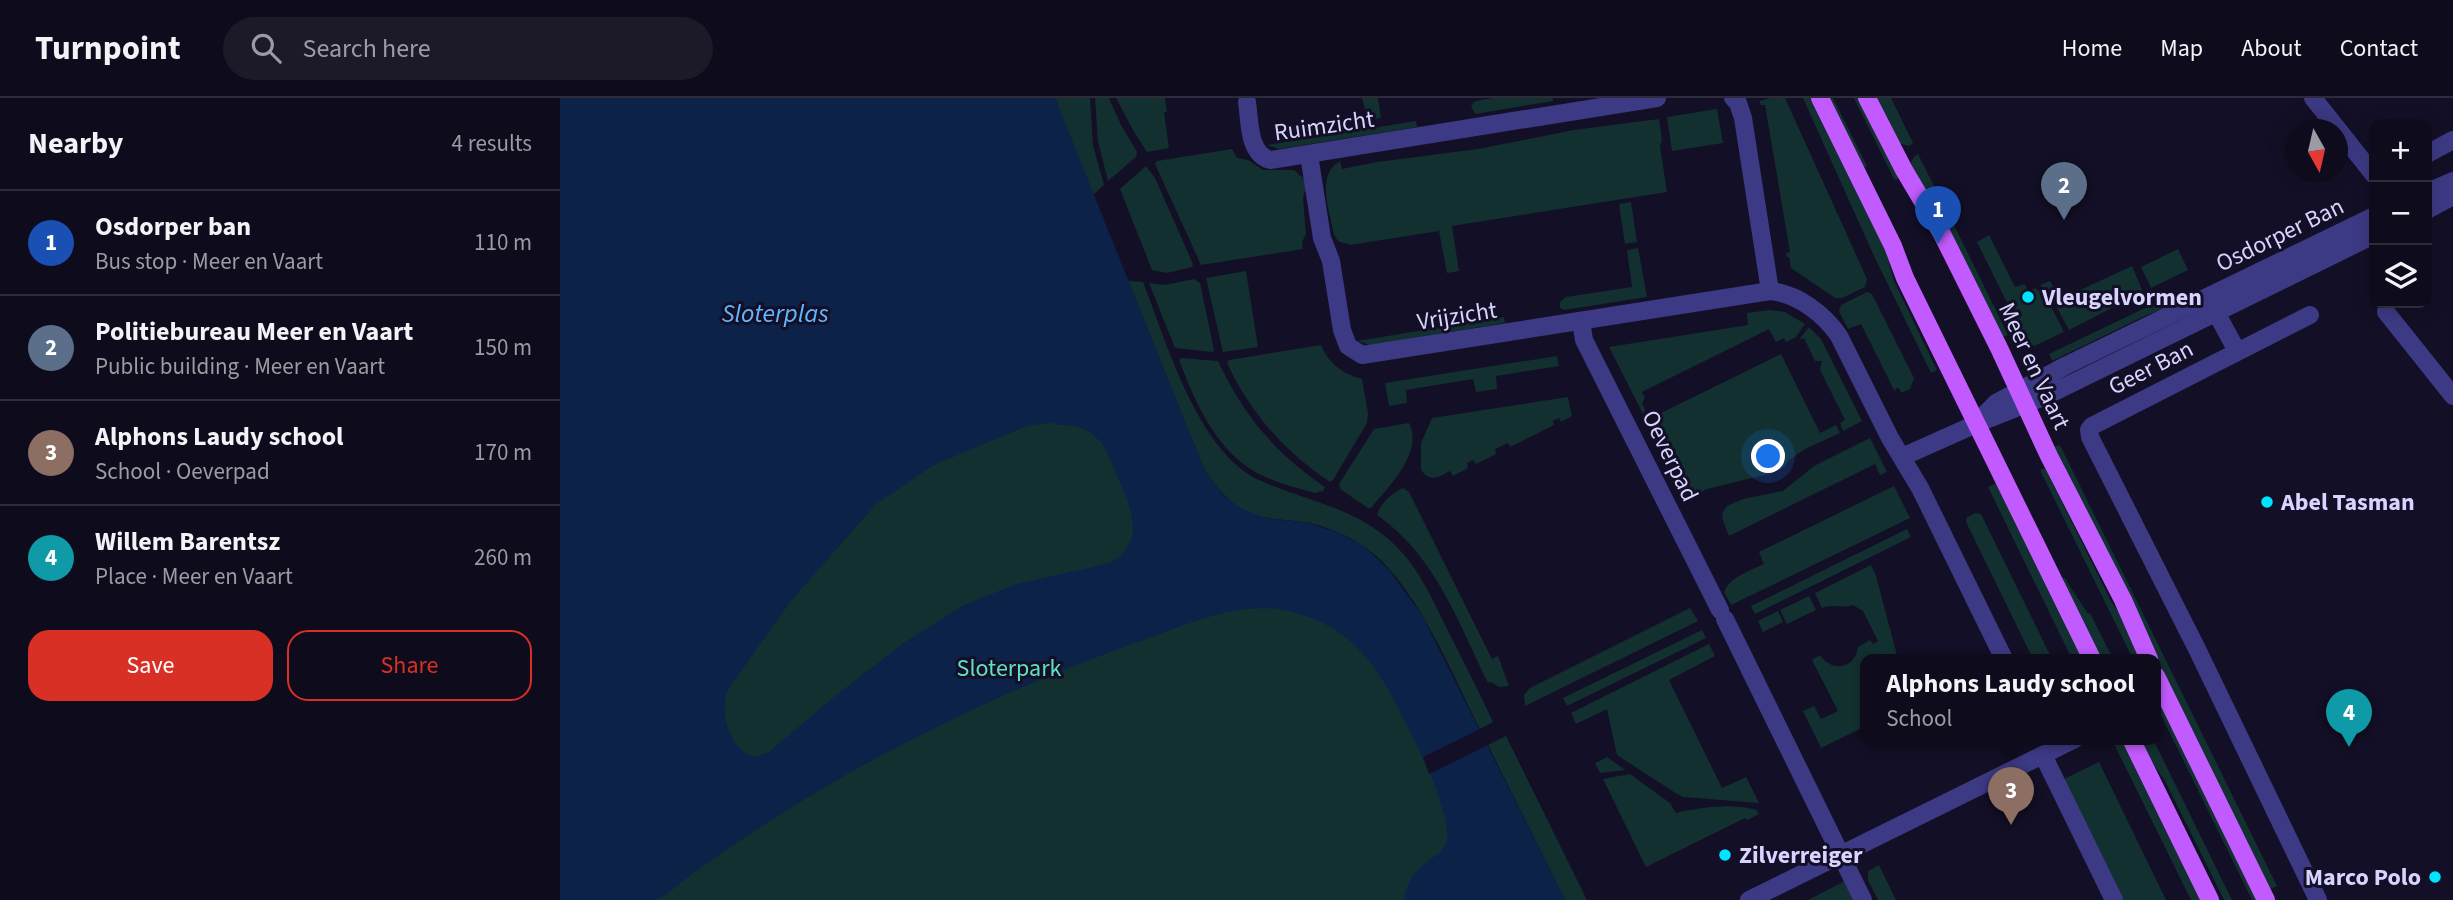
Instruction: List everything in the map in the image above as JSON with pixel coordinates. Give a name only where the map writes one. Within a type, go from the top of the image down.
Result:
[{"type":"main road","points":[[1819,98],[2090,654]]},
{"type":"main road","name":"Meer en Vaart","points":[[1867,98],[1904,170],[1942,234],[2123,600],[2147,654]]},
{"type":"main road","points":[[2161,686],[2266,900]]},
{"type":"main road","points":[[2134,745],[2210,900]]},
{"type":"street","name":"Ruimzicht","points":[[1247,102],[1253,144],[1262,158],[1270,160],[1657,98]]},
{"type":"street","points":[[1733,98],[1743,117],[1770,291],[1794,298],[1830,322],[1920,488],[2002,654]]},
{"type":"street","points":[[2313,98],[2369,169]]},
{"type":"street","points":[[2432,150],[2453,140]]},
{"type":"street","name":"Vrijzicht","points":[[1309,155],[1322,239],[1331,261],[1342,330],[1348,346],[1362,355],[1770,291]]},
{"type":"street","points":[[2432,190],[2453,181]]},
{"type":"street","points":[[2432,206],[2453,196]]},
{"type":"street","name":"Osdorper Ban","points":[[2022,397],[2208,298],[2369,218]]},
{"type":"street","name":"Osdorper Ban","points":[[2022,397],[2217,314],[2369,238]]},
{"type":"street","points":[[2208,298],[2237,351]]},
{"type":"street","points":[[2386,312],[2453,396]]},
{"type":"street","name":"Geer Ban","points":[[2089,430],[2092,426],[2311,315]]},
{"type":"street","name":"Oeverpad","points":[[1581,321],[1584,340],[1723,614],[1863,900]]},
{"type":"street","points":[[1902,457],[1976,424],[1996,403],[2022,397]]},
{"type":"street","name":"Meer en Vaart","points":[[2089,430],[2090,437],[2197,649],[2312,898]]},
{"type":"street","points":[[1748,900],[2045,749],[2114,900]]},
{"type":"green space","points":[[1055,98],[1090,98],[1093,145],[1104,185],[1093,195]]},
{"type":"green space","points":[[1095,98],[1109,98],[1137,152],[1136,157],[1108,181],[1098,142]]},
{"type":"green space","points":[[1116,98],[1165,98],[1167,111],[1164,113],[1169,148],[1147,152]]},
{"type":"green space","points":[[1362,98],[1378,98],[1381,118],[1368,120]]},
{"type":"green space","points":[[1493,98],[1553,98],[1553,101],[1475,114],[1471,106],[1475,101]]},
{"type":"green space","points":[[1785,98],[1867,279],[1865,287],[1842,298],[1835,298],[1791,268],[1787,257],[1786,253],[1790,252],[1765,105],[1761,105],[1759,101]]},
{"type":"green space","points":[[1803,98],[1814,98],[1886,251],[1894,281],[1937,370],[1931,373],[1874,256]]},
{"type":"green space","points":[[1824,98],[1833,98],[1867,166],[1861,169]]},
{"type":"green space","points":[[1854,98],[1863,98],[1900,176],[1897,180],[1894,179]]},
{"type":"green space","points":[[1876,98],[1891,98],[1913,143],[1909,146],[1898,143]]},
{"type":"green space","points":[[1717,109],[1723,143],[1672,151],[1667,117]]},
{"type":"green space","points":[[1659,119],[1667,192],[1452,226],[1459,271],[1447,273],[1439,231],[1350,245],[1338,241],[1334,235],[1326,185],[1332,167],[1340,161],[1342,169],[1478,149],[1574,130]]},
{"type":"green space","points":[[1416,121],[1417,127],[1279,149],[1267,145]]},
{"type":"green space","points":[[1232,149],[1237,158],[1248,160],[1263,170],[1294,170],[1303,178],[1306,186],[1303,199],[1306,234],[1302,242],[1303,249],[1201,265],[1155,164],[1157,161]]},
{"type":"green space","points":[[1918,154],[1939,196],[1928,202],[1909,166]]},
{"type":"green space","points":[[1146,166],[1155,178],[1192,267],[1167,273],[1152,270],[1120,189]]},
{"type":"green space","points":[[1631,202],[1637,242],[1625,244],[1619,204]]},
{"type":"green space","points":[[1954,225],[2008,335],[2000,338],[1946,232]]},
{"type":"green space","points":[[1989,235],[2015,287],[2025,284],[2028,291],[2035,288],[2045,295],[2064,332],[2034,346],[2027,343],[1977,242]]},
{"type":"green space","points":[[1638,248],[1647,297],[1564,310],[1560,308],[1560,302],[1566,297],[1632,287],[1627,250]]},
{"type":"green space","points":[[2178,249],[2188,270],[2151,288],[2141,267]]},
{"type":"green space","points":[[2132,266],[2143,292],[2069,330],[2049,293],[2040,285],[2050,281],[2061,299]]},
{"type":"green space","points":[[1246,271],[1258,347],[1223,352],[1206,278]]},
{"type":"green space","points":[[1194,279],[1200,283],[1213,352],[1175,348],[1149,283],[1165,285]]},
{"type":"green space","points":[[1128,281],[1143,282],[1187,393],[1218,446],[1237,466],[1277,488],[1330,506],[1364,522],[1404,555],[1430,595],[1493,722],[1480,729],[1415,604],[1382,561],[1357,542],[1330,529],[1250,513],[1231,501],[1217,487],[1205,471]]},
{"type":"green space","points":[[1867,292],[1872,294],[1914,378],[1910,389],[1901,393],[1900,389],[1896,388],[1895,392],[1861,324],[1848,329],[1839,311],[1841,305]]},
{"type":"green space","points":[[2170,296],[2175,305],[2149,314],[2052,361],[2049,354]]},
{"type":"green space","points":[[1770,310],[1785,312],[1805,324],[1796,337],[1786,342],[1784,338],[1776,342],[1769,329],[1642,392],[1645,398],[1642,403],[1645,410],[1643,414],[1609,347],[1748,325],[1747,313]]},
{"type":"green space","points":[[1504,317],[1505,323],[1370,345],[1357,341]]},
{"type":"green space","name":"Sloterpark","points":[[1084,322],[1226,582],[1400,647],[1523,900],[560,900],[639,654]]},
{"type":"green space","points":[[1809,327],[1821,339],[1862,421],[1843,431],[1840,423],[1845,420],[1820,370],[1822,361],[1815,361],[1804,338],[1799,340]]},
{"type":"green space","points":[[1321,345],[1337,367],[1362,379],[1368,413],[1367,423],[1330,482],[1298,458],[1270,430],[1246,398],[1227,363],[1229,360]]},
{"type":"green space","points":[[1781,354],[1820,433],[1836,425],[1840,433],[1805,449],[1784,467],[1772,473],[1707,489],[1685,500],[1649,427],[1653,425],[1657,415]]},
{"type":"green space","points":[[1557,356],[1559,366],[1496,376],[1497,389],[1476,392],[1473,379],[1406,390],[1407,403],[1389,406],[1385,383]]},
{"type":"green space","points":[[1179,360],[1218,361],[1239,399],[1262,432],[1290,460],[1325,487],[1323,491],[1315,493],[1272,480],[1256,473],[1236,458],[1206,420],[1185,375]]},
{"type":"green space","points":[[1568,397],[1572,416],[1561,422],[1559,418],[1553,421],[1554,425],[1510,447],[1508,443],[1495,449],[1496,454],[1476,464],[1473,460],[1467,463],[1468,468],[1453,476],[1450,471],[1431,478],[1421,470],[1421,443],[1432,418]]},
{"type":"green space","points":[[1409,423],[1412,446],[1408,458],[1371,508],[1340,489],[1339,484],[1374,429]]},
{"type":"green space","points":[[1870,438],[1887,472],[1880,475],[1875,464],[1729,536],[1722,518],[1727,506],[1743,499],[1783,491],[1814,466]]},
{"type":"green space","points":[[2060,445],[2277,886],[2266,891],[2164,684],[2161,654],[2154,654],[2054,447]]},
{"type":"green space","points":[[2045,468],[2112,603],[2134,632],[2143,654],[2131,654],[2040,470]]},
{"type":"green space","points":[[1999,482],[2085,654],[2070,654],[1988,487]]},
{"type":"green space","points":[[1894,486],[1910,518],[1731,605],[1724,592],[1727,586],[1736,578],[1764,564],[1759,552]]},
{"type":"green space","points":[[1403,488],[1409,492],[1492,659],[1498,656],[1509,686],[1499,687],[1488,683],[1455,614],[1430,570],[1397,531],[1377,515],[1387,499]]},
{"type":"green space","points":[[1981,514],[2050,654],[2031,654],[1966,522],[1967,517]]},
{"type":"green space","points":[[1907,529],[1911,537],[1755,614],[1751,606]]},
{"type":"green space","points":[[1871,565],[1897,654],[1860,654],[1860,729],[1821,748],[1803,711],[1814,706],[1821,719],[1838,711],[1812,660],[1820,655],[1831,664],[1842,666],[1852,660],[1858,647],[1870,640],[1873,644],[1878,641],[1863,611],[1853,605],[1822,608],[1815,593]]},
{"type":"green space","points":[[2064,577],[2088,614],[2090,613],[2110,654],[2094,654],[2058,581]]},
{"type":"green space","points":[[1809,596],[1816,610],[1787,624],[1780,610]]},
{"type":"green space","points":[[1690,608],[1698,621],[1525,706],[1524,695],[1530,688]]},
{"type":"green space","points":[[1778,611],[1783,622],[1763,632],[1758,621]]},
{"type":"green space","points":[[1702,630],[1706,638],[1567,706],[1563,698]]},
{"type":"green space","points":[[1709,644],[1715,656],[1669,680],[1722,788],[1746,777],[1759,803],[1683,797],[1617,755],[1607,709],[1576,724],[1571,713]]},
{"type":"green space","points":[[2161,697],[2259,900],[2252,900],[2161,715]]},
{"type":"green space","points":[[1506,736],[1587,900],[1565,900],[1488,745]]},
{"type":"green space","points":[[2114,745],[2129,745],[2205,900],[2191,900]]},
{"type":"green space","points":[[2140,745],[2156,745],[2232,900],[2224,900],[2165,781]]},
{"type":"green space","points":[[1607,757],[1625,770],[1600,773],[1595,763]]},
{"type":"green space","points":[[2099,762],[2166,900],[2123,900],[2064,779]]},
{"type":"green space","points":[[1630,774],[1670,803],[1676,813],[1727,806],[1757,810],[1759,814],[1747,820],[1745,818],[1646,867],[1603,779]]},
{"type":"green space","points":[[1879,865],[1896,900],[1878,900],[1868,880],[1868,871]]},
{"type":"green space","points":[[1845,881],[1855,900],[1808,900]]},
{"type":"water","name":"Sloterplas","points":[[560,98],[1055,98],[1205,471],[1222,494],[1242,509],[1266,518],[1308,523],[1337,532],[1364,546],[1389,570],[1422,615],[1565,900],[1404,900],[1413,876],[1439,853],[1447,840],[1443,810],[1421,754],[1378,673],[1353,644],[1339,632],[1304,615],[1266,608],[1231,612],[1179,627],[1098,656],[958,716],[868,763],[781,814],[658,899],[560,900]],"holes":[[[1054,422],[1055,425],[1074,426],[1088,431],[1106,451],[1130,508],[1132,520],[1133,532],[1122,554],[1110,563],[1017,584],[964,605],[902,644],[769,752],[755,757],[739,747],[726,720],[727,691],[790,602],[876,504],[934,465],[1027,426]]]},
{"type":"pier","points":[[1480,729],[1488,745],[1429,774],[1423,757]]},
{"type":"place","name":"Politiebureau Meer en Vaart","points":[[2064,220]]},
{"type":"place","name":"Osdorper ban","points":[[1938,244]]},
{"type":"place","name":"Vleugelvormen","points":[[2028,297]]},
{"type":"place","name":"Abel Tasman","points":[[2267,502]]},
{"type":"place","name":"Willem Barentsz","points":[[2349,747]]},
{"type":"place","name":"Alphons Laudy school","points":[[2011,825]]},
{"type":"place","name":"Zilverreiger","points":[[1725,855]]},
{"type":"place","name":"Marco Polo","points":[[2435,877]]}]
